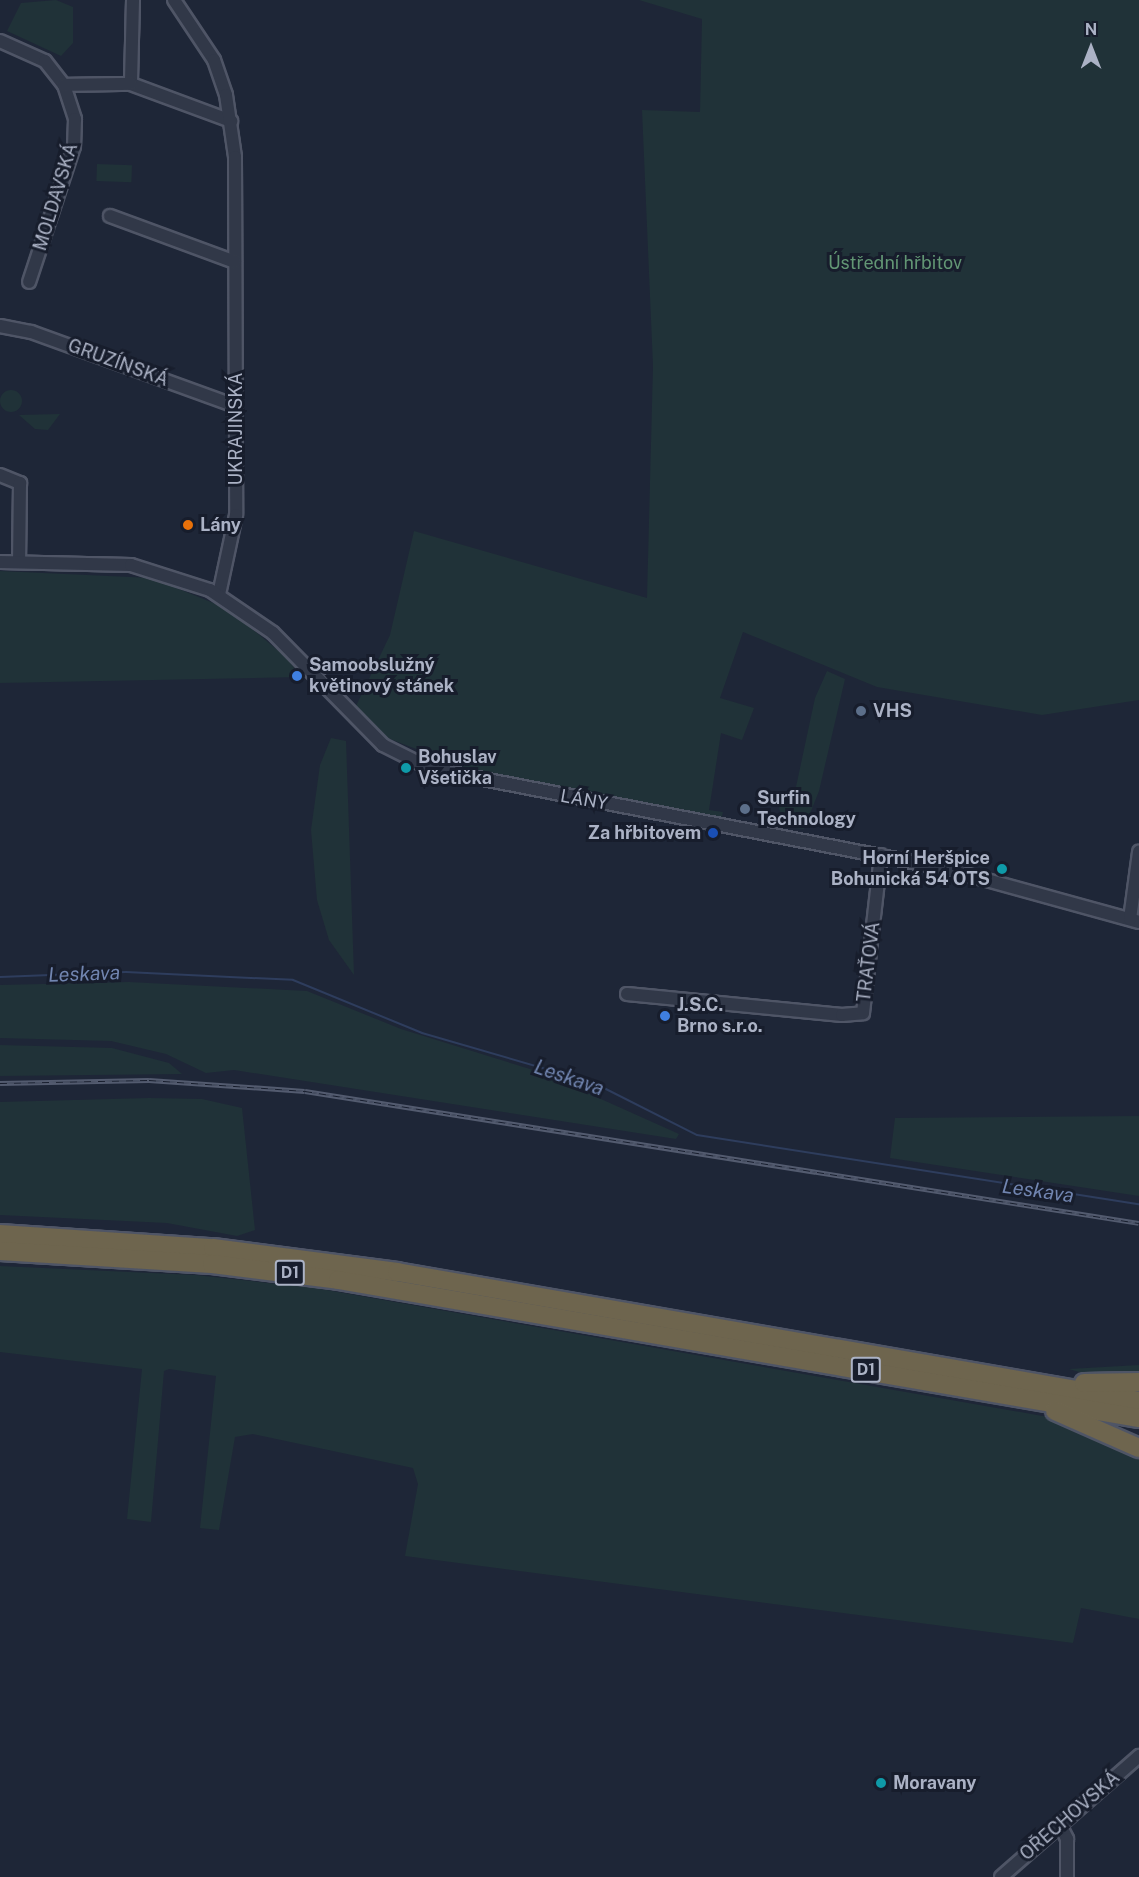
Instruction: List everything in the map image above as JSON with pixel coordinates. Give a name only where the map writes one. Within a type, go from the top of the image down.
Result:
[{"type":"highway","name":"D1","points":[[0,1234],[213,1248],[397,1272],[1018,1388],[1139,1418]]},
{"type":"highway","name":"D1","points":[[0,1251],[212,1264],[338,1280],[1018,1388],[1139,1401]]},
{"type":"highway","points":[[1018,1388],[1139,1382]]},
{"type":"highway","points":[[1018,1388],[1139,1448]]},
{"type":"street","points":[[131,84],[133,0]]},
{"type":"street","name":"UKRAJINSKÁ","points":[[174,0],[214,60],[231,121],[235,262],[235,526],[219,594]]},
{"type":"street","name":"MOLDAVSKÁ","points":[[0,41],[45,61],[64,86],[75,119],[74,146],[29,282]]},
{"type":"street","points":[[64,86],[131,84],[231,121]]},
{"type":"street","points":[[110,216],[235,262]]},
{"type":"street","name":"GRUZÍNSKÁ","points":[[0,326],[31,332],[235,406]]},
{"type":"street","points":[[0,475],[20,483],[19,562]]},
{"type":"street","name":"LÁNY","points":[[0,562],[138,566],[219,594],[273,633],[374,737],[417,764],[948,869],[1134,921]]},
{"type":"street","points":[[1134,921],[1139,852]]},
{"type":"street","name":"TRAŤOVÁ","points":[[627,994],[842,1015],[863,1012],[881,855]]},
{"type":"street","name":"OŘECHOVSKÁ","points":[[1001,1877],[1139,1756]]},
{"type":"street","points":[[1060,1825],[1067,1839],[1068,1877]]},
{"type":"green space","points":[[56,0],[73,7],[73,43],[61,56],[7,31],[21,3]]},
{"type":"green space","name":"Ústřední hřbitov","points":[[639,0],[1139,0],[1139,700],[1042,715],[877,687],[743,632],[720,698],[754,708],[742,740],[721,733],[709,810],[723,812],[721,820],[461,766],[382,736],[355,708],[390,635],[414,531],[647,598],[653,366],[642,110],[700,112],[702,19]]},
{"type":"green space","points":[[97,164],[132,165],[131,182],[96,181]]},
{"type":"green space","points":[[7,390],[15,390],[22,397],[22,405],[15,412],[7,412],[0,405],[0,397]]},
{"type":"green space","points":[[60,414],[48,430],[35,429],[19,415]]},
{"type":"green space","points":[[0,571],[152,578],[228,609],[287,658],[301,677],[0,683]]},
{"type":"green space","points":[[827,671],[845,679],[819,791],[804,829],[785,827],[779,808],[786,800],[793,801],[815,698]]},
{"type":"green space","points":[[331,738],[346,741],[354,975],[329,940],[317,900],[311,830],[320,765]]},
{"type":"green space","points":[[129,982],[307,991],[401,1029],[543,1073],[679,1134],[676,1139],[234,1070],[206,1073],[166,1054],[111,1041],[0,1038],[0,985]]},
{"type":"green space","points":[[0,1045],[112,1048],[169,1063],[182,1074],[0,1076]]},
{"type":"green space","points":[[202,1099],[242,1108],[255,1230],[237,1236],[167,1223],[0,1215],[0,1102]]},
{"type":"green space","points":[[1139,1116],[1139,1196],[890,1158],[895,1118]]},
{"type":"green space","points":[[0,1266],[195,1275],[315,1288],[1048,1417],[1139,1455],[1139,1619],[1081,1608],[1073,1643],[405,1556],[418,1484],[413,1468],[253,1434],[235,1437],[219,1530],[200,1528],[216,1376],[169,1369],[164,1371],[151,1522],[127,1519],[142,1369],[0,1352]]},
{"type":"green space","points":[[1139,1365],[1139,1374],[1100,1378],[1069,1369]]},
{"type":"waterway","name":"Leskava","points":[[0,977],[126,972],[293,980],[422,1033],[594,1083],[697,1135],[1139,1204]]},
{"type":"railway","points":[[0,1083],[149,1080],[305,1091],[1139,1223]]},
{"type":"place","name":"Lány","points":[[188,525]]},
{"type":"place","name":"Samoobslužný květinový stánek","points":[[297,676]]},
{"type":"place","name":"VHS","points":[[861,711]]},
{"type":"place","name":"Bohuslav Všetička","points":[[406,768]]},
{"type":"place","name":"Surfin Technology","points":[[745,809]]},
{"type":"place","name":"Za hřbitovem","points":[[713,833]]},
{"type":"place","name":"Horní Heršpice Bohunická 54 OTS","points":[[1002,869]]},
{"type":"place","name":"J.S.C. Brno s.r.o.","points":[[665,1016]]},
{"type":"place","name":"Moravany","points":[[881,1783]]}]
